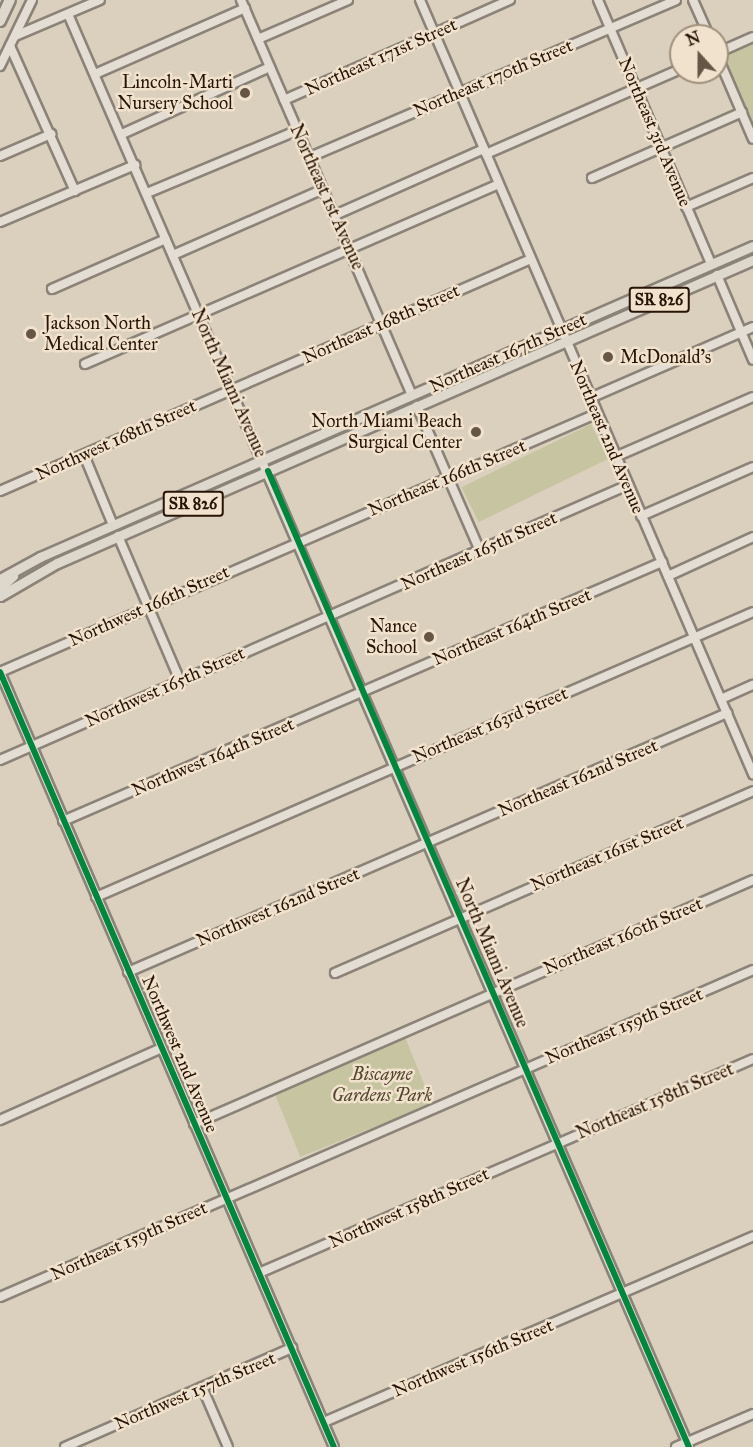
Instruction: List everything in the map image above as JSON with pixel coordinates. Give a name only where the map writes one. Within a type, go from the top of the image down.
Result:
[{"type":"highway","points":[[0,21],[10,0]]},
{"type":"main road","name":"Northeast 167th Street","points":[[263,460],[753,246]]},
{"type":"main road","points":[[717,275],[729,256]]},
{"type":"main road","name":"Northeast 167th Street","points":[[268,471],[753,260]]},
{"type":"main road","points":[[694,285],[710,271],[711,264]]},
{"type":"main road","points":[[417,406],[431,387]]},
{"type":"main road","points":[[402,413],[412,395]]},
{"type":"main road","name":"SR 826","points":[[0,579],[29,563],[263,460]]},
{"type":"main road","name":"SR 826","points":[[0,596],[38,572],[268,471]]},
{"type":"main road","points":[[118,536],[130,518]]},
{"type":"main road","points":[[0,588],[29,563]]},
{"type":"street","points":[[0,66],[32,0]]},
{"type":"street","points":[[15,36],[100,0]]},
{"type":"street","points":[[258,39],[348,0]]},
{"type":"street","name":"Northeast 2nd Avenue","points":[[420,0],[596,414],[727,713],[750,757],[753,774]]},
{"type":"street","name":"Northeast 171st Street","points":[[284,100],[510,0]]},
{"type":"street","name":"Northeast 3rd Avenue","points":[[598,0],[711,264]]},
{"type":"street","name":"Northeast 170th Street","points":[[310,157],[676,0]]},
{"type":"street","points":[[693,0],[704,24]]},
{"type":"street","points":[[95,74],[243,4]]},
{"type":"street","name":"Northeast 1st Avenue","points":[[243,4],[412,395]]},
{"type":"street","name":"North Miami Avenue","points":[[68,14],[122,134],[688,1445]]},
{"type":"street","points":[[729,48],[753,37]]},
{"type":"street","points":[[9,46],[75,191]]},
{"type":"street","points":[[122,134],[270,67]]},
{"type":"street","points":[[335,215],[669,74]]},
{"type":"street","points":[[729,82],[753,139]]},
{"type":"street","points":[[592,178],[742,112]]},
{"type":"street","points":[[147,194],[298,130]]},
{"type":"street","points":[[0,156],[51,134]]},
{"type":"street","points":[[0,222],[135,165]]},
{"type":"street","points":[[686,207],[753,178]]},
{"type":"street","points":[[85,364],[499,184]]},
{"type":"street","points":[[173,255],[323,189]]},
{"type":"street","points":[[52,289],[166,239]]},
{"type":"street","name":"Northeast 168th Street","points":[[232,390],[531,260]]},
{"type":"street","points":[[717,275],[753,360]]},
{"type":"street","points":[[590,398],[753,327]]},
{"type":"street","name":"Northwest 168th Street","points":[[0,491],[232,390]]},
{"type":"street","points":[[615,456],[753,397]]},
{"type":"street","points":[[417,406],[480,551]]},
{"type":"street","name":"Northeast 166th Street","points":[[298,541],[596,414]]},
{"type":"street","points":[[84,455],[113,525]]},
{"type":"street","points":[[641,516],[753,467]]},
{"type":"street","name":"Northeast 165th Street","points":[[330,615],[628,485]]},
{"type":"street","points":[[118,536],[180,681]]},
{"type":"street","points":[[668,576],[753,537]]},
{"type":"street","name":"Northwest 166th Street","points":[[0,672],[298,541]]},
{"type":"street","name":"Northeast 164th Street","points":[[363,691],[662,562]]},
{"type":"street","name":"Northeast 163rd Street","points":[[96,897],[753,612]]},
{"type":"street","name":"Northwest 165th Street","points":[[0,760],[330,615]]},
{"type":"street","name":"Northwest 2nd Avenue","points":[[0,672],[334,1447]]},
{"type":"street","points":[[721,699],[753,685]]},
{"type":"street","name":"Northwest 164th Street","points":[[63,821],[363,691]]},
{"type":"street","name":"Northeast 162nd Street","points":[[428,842],[727,713]]},
{"type":"street","name":"Northeast 161st Street","points":[[335,973],[753,791]]},
{"type":"street","name":"Northwest 162nd Street","points":[[128,972],[428,842]]},
{"type":"street","name":"Northeast 160th Street","points":[[194,1124],[753,880]]},
{"type":"street","name":"Northeast 159th Street","points":[[0,1296],[753,970]]},
{"type":"street","points":[[0,1120],[162,1048]]},
{"type":"street","name":"Northeast 158th Street","points":[[558,1143],[753,1059]]},
{"type":"street","name":"Northwest 158th Street","points":[[259,1273],[558,1143]]},
{"type":"street","name":"Northwest 156th Street","points":[[324,1422],[753,1236]]},
{"type":"street","name":"Northwest 157th Street","points":[[65,1447],[292,1348]]},
{"type":"street","points":[[202,1387],[228,1447]]},
{"type":"street","points":[[676,1447],[688,1445],[753,1414]]},
{"type":"green space","points":[[753,39],[753,132],[729,75],[729,50]]},
{"type":"green space","points":[[591,424],[608,459],[479,522],[462,487]]},
{"type":"green space","name":"Biscayne Gardens Park","points":[[405,1037],[432,1104],[300,1157],[273,1090]]},
{"type":"cycle path","points":[[268,471],[689,1447]]},
{"type":"cycle path","points":[[0,672],[334,1447]]},
{"type":"place","name":"Lincoln-Marti Nursery School","points":[[245,93]]},
{"type":"place","name":"Jackson North Medical Center","points":[[31,334]]},
{"type":"place","name":"McDonald's","points":[[608,357]]},
{"type":"place","name":"North Miami Beach Surgical Center","points":[[476,432]]},
{"type":"place","name":"Nance School","points":[[429,637]]}]
